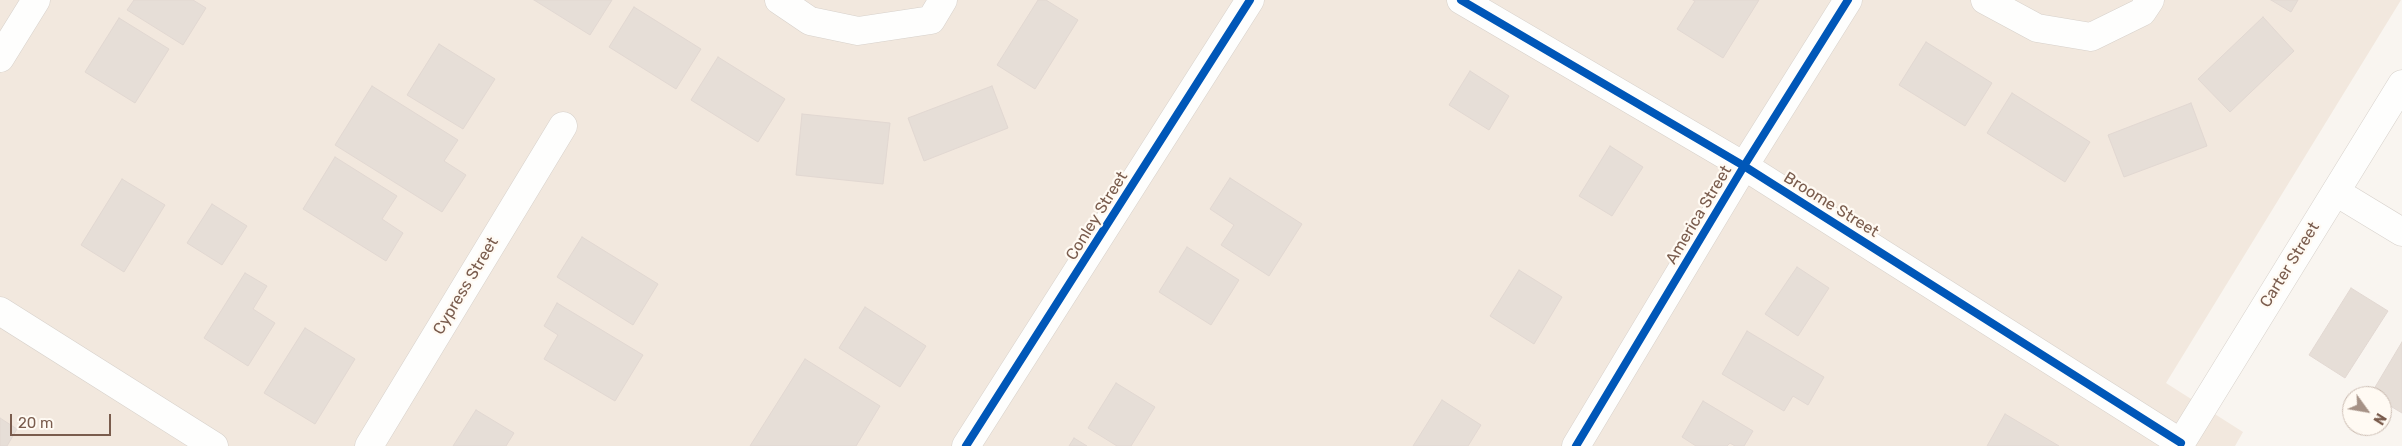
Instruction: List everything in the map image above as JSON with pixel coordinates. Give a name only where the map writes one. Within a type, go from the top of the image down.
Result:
[{"type":"street","points":[[0,58],[36,0]]},
{"type":"street","points":[[779,0],[810,21],[858,32],[937,10]]},
{"type":"street","name":"Conley Street","points":[[966,446],[1250,0]]},
{"type":"street","name":"Broome Street","points":[[1462,0],[1744,166],[2180,444]]},
{"type":"street","name":"America Street","points":[[1576,446],[1744,166],[1848,0]]},
{"type":"street","points":[[1985,0],[2037,28],[2091,37],[2142,12],[2150,0]]},
{"type":"street","name":"Carter Street","points":[[2180,444],[2402,84]]},
{"type":"street","name":"Cypress Street","points":[[369,446],[564,126]]},
{"type":"street","points":[[2336,192],[2402,232]]},
{"type":"street","points":[[0,311],[214,446]]},
{"type":"shaded area","points":[[0,0],[2401,0],[2166,383],[2243,432],[2235,446],[0,446]]},
{"type":"building","points":[[134,0],[193,0],[206,8],[183,45],[127,10]]},
{"type":"building","points":[[534,0],[612,0],[590,35]]},
{"type":"building","points":[[1038,0],[1046,0],[1078,20],[1035,89],[997,65]]},
{"type":"building","points":[[1693,0],[1759,0],[1723,58],[1677,29],[1695,1]]},
{"type":"building","points":[[2271,0],[2298,0],[2291,12]]},
{"type":"building","points":[[634,7],[701,49],[676,89],[609,47]]},
{"type":"building","points":[[2263,17],[2294,51],[2230,112],[2198,79]]},
{"type":"building","points":[[119,18],[169,49],[135,103],[85,72]]},
{"type":"building","points":[[1926,42],[1992,83],[1965,126],[1899,85]]},
{"type":"building","points":[[439,44],[495,79],[463,129],[407,95]]},
{"type":"building","points":[[718,57],[785,99],[758,142],[691,100]]},
{"type":"building","points":[[1470,71],[1509,96],[1489,130],[1449,105]]},
{"type":"building","points":[[372,86],[458,140],[444,161],[466,175],[442,212],[335,145]]},
{"type":"building","points":[[992,86],[1008,128],[924,161],[908,118]]},
{"type":"building","points":[[2012,93],[2090,142],[2065,182],[1987,133]]},
{"type":"building","points":[[2191,103],[2207,146],[2124,177],[2108,135]]},
{"type":"building","points":[[802,114],[890,123],[883,184],[796,175]]},
{"type":"building","points":[[1610,146],[1643,167],[1612,216],[1579,196]]},
{"type":"building","points":[[335,157],[397,196],[382,219],[403,233],[386,261],[303,209]]},
{"type":"building","points":[[1230,178],[1302,224],[1269,276],[1221,245],[1234,225],[1210,209]]},
{"type":"building","points":[[122,179],[165,205],[124,272],[81,245]]},
{"type":"building","points":[[212,204],[247,226],[222,265],[187,243]]},
{"type":"building","points":[[582,237],[658,284],[633,325],[557,277]]},
{"type":"building","points":[[1187,247],[1239,280],[1211,325],[1159,292]]},
{"type":"building","points":[[1797,267],[1829,288],[1798,336],[1765,314]]},
{"type":"building","points":[[1519,270],[1562,297],[1534,344],[1490,316]]},
{"type":"building","points":[[245,273],[267,286],[253,309],[275,323],[248,366],[204,338]]},
{"type":"building","points":[[2351,288],[2388,311],[2345,378],[2309,355]]},
{"type":"building","points":[[557,303],[643,355],[615,401],[544,359],[558,335],[544,326]]},
{"type":"building","points":[[865,307],[926,346],[900,387],[839,348]]},
{"type":"building","points":[[305,328],[355,359],[315,424],[264,393]]},
{"type":"building","points":[[1747,331],[1824,377],[1808,405],[1793,396],[1784,411],[1722,374]]},
{"type":"building","points":[[2402,342],[2402,413],[2392,407],[2392,386],[2376,386]]},
{"type":"building","points":[[805,359],[880,406],[856,446],[750,446]]},
{"type":"building","points":[[1116,383],[1155,407],[1131,446],[1117,446],[1088,428]]},
{"type":"building","points":[[1442,400],[1481,425],[1468,446],[1413,446]]},
{"type":"building","points":[[1703,401],[1753,431],[1744,446],[1735,446],[1730,443],[1727,446],[1696,446],[1682,437]]},
{"type":"building","points":[[476,410],[514,433],[506,446],[453,446]]},
{"type":"building","points":[[2005,414],[2059,446],[1987,446]]},
{"type":"building","points":[[0,418],[17,429],[7,446],[0,446]]},
{"type":"building","points":[[1074,438],[1087,446],[1069,446]]},
{"type":"cycle path","points":[[966,446],[1250,0]]},
{"type":"cycle path","points":[[1461,0],[1744,166],[2181,443]]},
{"type":"cycle path","points":[[1576,446],[1744,166],[1848,0]]}]
